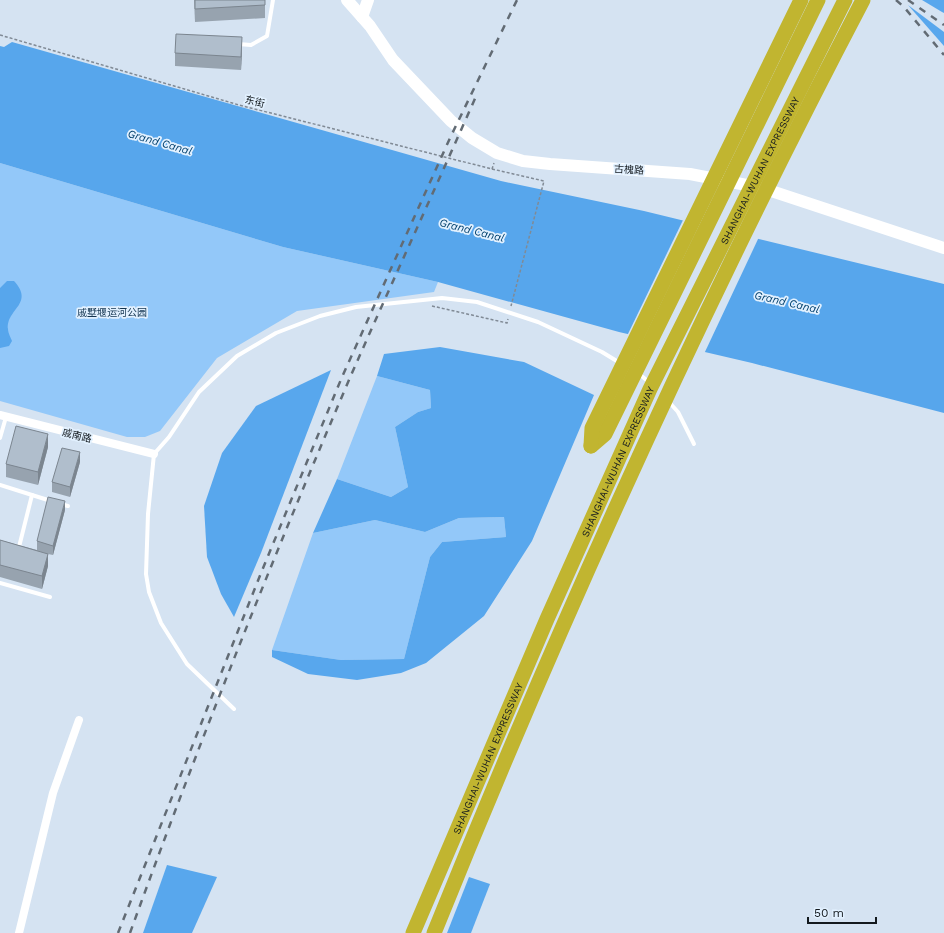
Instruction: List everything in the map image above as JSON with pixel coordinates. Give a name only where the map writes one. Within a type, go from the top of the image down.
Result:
[{"type":"highway","name":"SHANGHAI-WUHAN EXPRESSWAY","points":[[801,0],[592,428],[591,446],[605,434],[818,0]]},
{"type":"highway","name":"SHANGHAI-WUHAN EXPRESSWAY","points":[[413,933],[547,619],[646,396],[845,0]]},
{"type":"highway","name":"SHANGHAI-WUHAN EXPRESSWAY","points":[[434,933],[562,628],[678,371],[754,214],[863,0]]},
{"type":"street","points":[[362,17],[368,0]]},
{"type":"street","name":"古槐路","points":[[350,1],[393,60],[451,121],[472,138],[497,153],[523,161],[690,174],[762,188],[828,212],[944,248]]},
{"type":"street","name":"戚南路","points":[[3,416],[154,454]]},
{"type":"street","points":[[19,933],[53,793],[79,720]]},
{"type":"lane","points":[[229,44],[252,45],[267,36],[273,0]]},
{"type":"lane","points":[[234,708],[187,664],[161,623],[149,592],[146,574],[148,514],[154,454],[169,437],[199,392],[237,356],[276,333],[320,316],[356,307],[442,298],[477,302],[538,322],[602,352],[627,366]]},
{"type":"lane","points":[[633,370],[645,377],[654,387]]},
{"type":"lane","points":[[664,397],[678,412],[694,444]]},
{"type":"lane","points":[[0,438],[3,416]]},
{"type":"lane","points":[[0,486],[68,506]]},
{"type":"lane","points":[[13,545],[19,547],[32,495]]},
{"type":"lane","points":[[0,583],[50,597]]},
{"type":"path","name":"东街","points":[[0,35],[239,105],[544,181],[510,308]]},
{"type":"path","points":[[492,169],[497,153]]},
{"type":"path","points":[[453,310],[507,323],[509,316]]},
{"type":"green space","name":"戚墅堰运河公园","points":[[0,163],[283,247],[438,282],[434,292],[297,311],[217,358],[160,431],[145,437],[127,437],[0,401]]},
{"type":"green space","points":[[377,376],[430,390],[431,408],[418,412],[395,427],[408,487],[391,497],[337,479]]},
{"type":"green space","points":[[504,517],[506,537],[442,542],[430,557],[404,659],[341,660],[272,650],[313,533],[375,520],[425,532],[459,518]]},
{"type":"shaded area","points":[[922,0],[944,0],[944,13],[942,12]]},
{"type":"shaded area","points":[[908,5],[944,32],[944,46]]},
{"type":"shaded area","points":[[440,347],[524,362],[594,395],[532,541],[484,616],[426,663],[401,673],[357,680],[308,674],[272,657],[272,650],[341,660],[404,659],[430,557],[442,542],[506,537],[504,517],[459,518],[425,532],[375,520],[313,533],[337,479],[391,497],[408,487],[395,427],[418,412],[431,408],[430,390],[377,376],[384,354]]},
{"type":"shaded area","points":[[331,370],[261,553],[234,617],[221,594],[207,557],[204,506],[222,453],[256,406]]},
{"type":"shaded area","points":[[167,865],[217,877],[192,933],[143,933]]},
{"type":"shaded area","points":[[469,877],[490,884],[471,933],[447,933]]},
{"type":"water","name":"Grand Canal","points":[[12,42],[501,181],[644,211],[944,284],[944,413],[752,363],[619,332],[438,282],[283,247],[0,163],[0,46],[4,47]]},
{"type":"water","points":[[7,281],[14,281],[20,289],[22,295],[21,301],[11,316],[9,322],[8,331],[12,341],[9,346],[0,348],[0,288]]},
{"type":"pier","points":[[684,218],[759,237],[704,354],[627,336]]},
{"type":"building","points":[[195,0],[265,0],[265,5],[195,9]]},
{"type":"building","points":[[176,34],[242,37],[241,57],[175,53]]},
{"type":"building","points":[[16,426],[48,434],[38,472],[6,464]]},
{"type":"building","points":[[62,448],[80,452],[70,487],[52,482]]},
{"type":"building","points":[[48,497],[65,501],[53,546],[37,541]]},
{"type":"building","points":[[0,540],[48,554],[42,576],[0,565]]},
{"type":"railway","points":[[118,933],[261,573],[342,377],[450,138],[517,0]]},
{"type":"railway","points":[[896,0],[904,7],[944,55]]},
{"type":"railway","points":[[908,0],[944,25]]},
{"type":"railway","points":[[130,933],[209,722],[294,512],[352,373],[477,94]]}]
